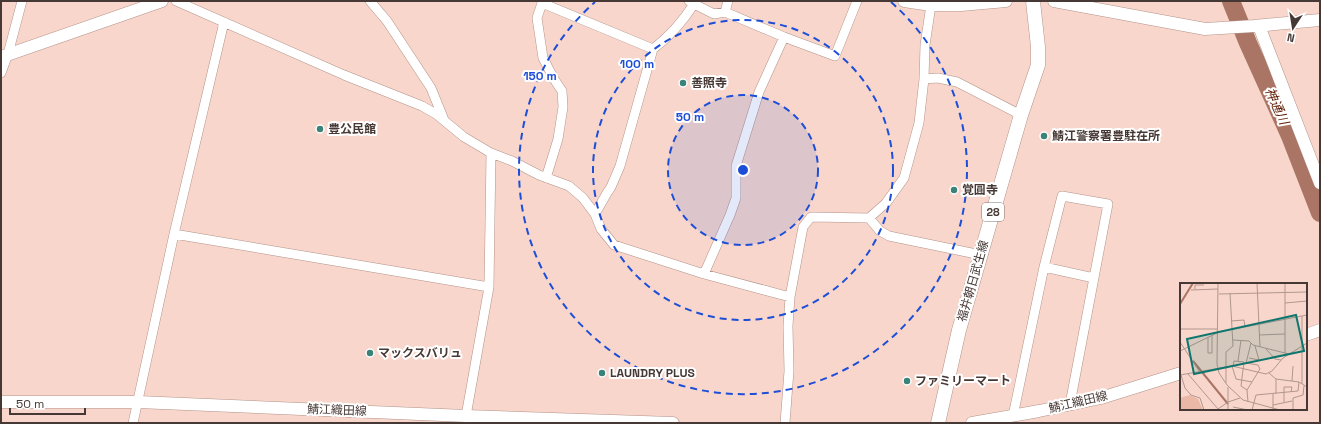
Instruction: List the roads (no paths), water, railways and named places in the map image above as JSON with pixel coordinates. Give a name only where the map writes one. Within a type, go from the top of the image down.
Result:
[{"type":"main road","points":[[5,56],[162,1]]},
{"type":"main road","points":[[904,1],[961,5],[1006,1]]},
{"type":"main road","name":"福井朝日武生線","points":[[938,423],[959,330],[1021,116],[1038,65],[1038,47],[1033,1]]},
{"type":"main road","points":[[1054,1],[1205,29],[1320,20]]},
{"type":"main road","points":[[1256,26],[1320,183]]},
{"type":"main road","points":[[1307,335],[1320,330]]},
{"type":"main road","name":"鯖江織田線","points":[[972,423],[1101,398],[1180,373]]},
{"type":"main road","name":"鯖江織田線","points":[[1,402],[138,402],[465,419],[673,423]]},
{"type":"street","points":[[1,73],[22,1]]},
{"type":"street","points":[[176,1],[344,75],[422,106],[436,114],[464,137],[491,153],[512,161],[546,178],[569,186],[583,198],[595,214],[601,230],[614,245],[704,274],[790,296]]},
{"type":"street","points":[[370,1],[387,21],[431,88],[444,121]]},
{"type":"street","points":[[724,12],[728,1]]},
{"type":"street","points":[[595,214],[611,187],[620,166],[653,49],[667,38],[692,3],[714,14],[724,12],[835,56],[857,1]]},
{"type":"street","points":[[546,178],[558,139],[563,107],[562,91],[542,58],[537,18],[543,2],[653,49]]},
{"type":"street","points":[[785,423],[789,371],[788,326],[790,296],[803,227],[811,217],[869,218],[886,203],[904,178],[919,123],[924,79],[925,44],[932,3]]},
{"type":"street","points":[[133,423],[174,234],[224,22]]},
{"type":"street","points":[[704,274],[736,198],[736,166],[760,92],[784,37]]},
{"type":"street","points":[[924,79],[938,78],[957,82],[1021,116]]},
{"type":"street","points":[[465,419],[489,287],[491,153]]},
{"type":"street","points":[[1014,416],[1044,267],[1062,196],[1108,204],[1070,404]]},
{"type":"street","points":[[869,218],[880,231],[889,236],[981,255]]},
{"type":"street","points":[[174,234],[489,287]]},
{"type":"street","points":[[1044,267],[1094,278]]},
{"type":"waterway","name":"神通川","points":[[1231,1],[1248,43],[1290,136],[1320,213]]},
{"type":"place","name":"善照寺","points":[[683,83]]},
{"type":"place","name":"豊公民館","points":[[320,129]]},
{"type":"place","name":"鯖江警察署豊駐在所","points":[[1044,136]]},
{"type":"place","name":"覚圓寺","points":[[954,190]]},
{"type":"place","name":"マックスバリュ","points":[[370,353]]},
{"type":"place","name":"LAUNDRY PLUS","points":[[602,373]]},
{"type":"place","name":"ファミリーマート","points":[[907,381]]}]
